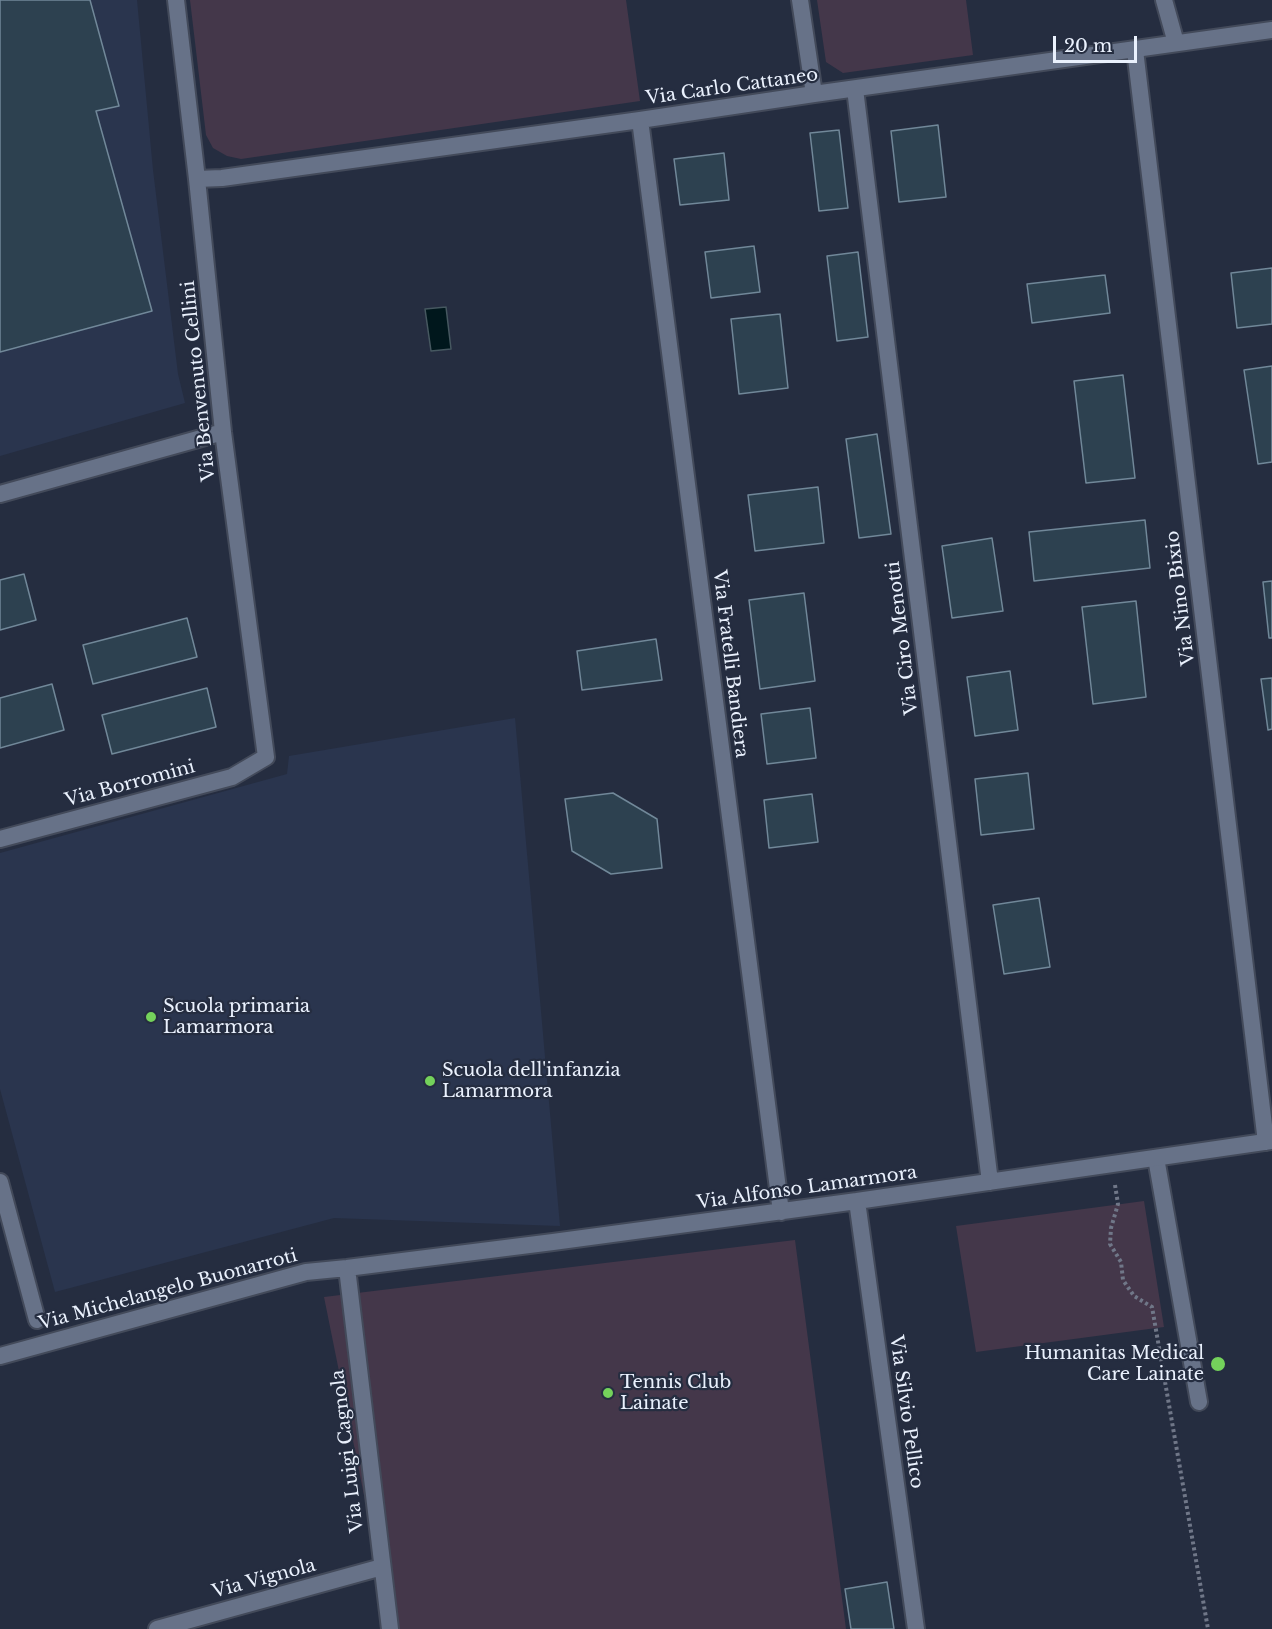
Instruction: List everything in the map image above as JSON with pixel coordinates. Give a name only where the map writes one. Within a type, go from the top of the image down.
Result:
[{"type":"street","name":"Via Benvenuto Cellini","points":[[176,0],[223,432],[266,757]]},
{"type":"street","points":[[800,0],[814,94]]},
{"type":"street","points":[[1164,0],[1176,44]]},
{"type":"street","name":"Via Carlo Cattaneo","points":[[197,179],[234,176],[640,120],[1272,30]]},
{"type":"street","name":"Via Nino Bixio","points":[[1135,50],[1269,1141]]},
{"type":"street","name":"Via Ciro Menotti","points":[[855,89],[990,1182]]},
{"type":"street","name":"Via Fratelli Bandiera","points":[[640,120],[781,1212]]},
{"type":"street","points":[[0,494],[223,432]]},
{"type":"street","name":"Via Borromini","points":[[0,839],[232,777],[266,757]]},
{"type":"street","name":"Via Alfonso Lamarmora","points":[[347,1268],[781,1212],[1269,1141]]},
{"type":"street","points":[[1156,1158],[1199,1402]]},
{"type":"street","points":[[0,1182],[37,1320]]},
{"type":"street","name":"Via Silvio Pellico","points":[[857,1201],[916,1629]]},
{"type":"street","name":"Via Michelangelo Buonarroti","points":[[0,1356],[306,1272],[347,1268]]},
{"type":"street","name":"Via Luigi Cagnola","points":[[347,1268],[390,1629]]},
{"type":"street","name":"Via Vignola","points":[[157,1629],[382,1567]]},
{"type":"path","points":[[1112,1164],[1118,1204],[1110,1228],[1110,1244],[1121,1262],[1123,1280],[1134,1296],[1152,1307],[1208,1629]]},
{"type":"shaded area","points":[[0,0],[137,0],[153,170],[178,374],[185,403],[0,456]]},
{"type":"shaded area","points":[[190,0],[626,0],[640,101],[241,159],[227,156],[213,148],[206,135]]},
{"type":"shaded area","points":[[817,0],[966,0],[973,55],[843,73],[826,62]]},
{"type":"shaded area","points":[[446,307],[451,349],[431,351],[425,309]]},
{"type":"shaded area","name":"Scuola primaria Lamarmora","points":[[515,718],[560,1226],[334,1218],[55,1292],[0,1089],[0,853],[287,774],[289,756]]},
{"type":"shaded area","points":[[1144,1201],[1164,1327],[976,1352],[956,1226]]},
{"type":"shaded area","points":[[795,1240],[846,1629],[391,1629],[324,1297]]},
{"type":"building","points":[[0,0],[90,0],[119,106],[96,111],[152,311],[0,352]]},
{"type":"building","points":[[938,125],[946,197],[899,202],[891,131]]},
{"type":"building","points":[[839,130],[848,208],[819,211],[810,133]]},
{"type":"building","points":[[724,153],[729,200],[680,205],[674,159]]},
{"type":"building","points":[[754,246],[760,292],[711,298],[705,252]]},
{"type":"building","points":[[858,252],[868,337],[837,341],[827,256]]},
{"type":"building","points":[[1272,268],[1272,324],[1237,328],[1231,273]]},
{"type":"building","points":[[1105,275],[1110,313],[1032,323],[1027,284]]},
{"type":"building","points":[[780,314],[788,388],[739,394],[731,319]]},
{"type":"building","points":[[1272,366],[1272,462],[1258,464],[1244,370]]},
{"type":"building","points":[[1123,375],[1135,478],[1086,483],[1074,381]]},
{"type":"building","points":[[877,434],[891,534],[859,538],[846,439]]},
{"type":"building","points":[[818,487],[824,543],[755,551],[748,495]]},
{"type":"building","points":[[1145,520],[1150,568],[1034,581],[1029,532]]},
{"type":"building","points":[[992,538],[1003,611],[952,618],[942,546]]},
{"type":"building","points":[[24,574],[36,620],[0,630],[0,580]]},
{"type":"building","points":[[1272,581],[1272,638],[1269,638],[1263,582]]},
{"type":"building","points":[[804,593],[815,681],[760,689],[749,600]]},
{"type":"building","points":[[1136,601],[1146,697],[1093,704],[1082,607]]},
{"type":"building","points":[[187,618],[197,657],[93,684],[83,645]]},
{"type":"building","points":[[656,639],[662,680],[582,690],[577,651]]},
{"type":"building","points":[[1010,671],[1018,730],[975,736],[967,677]]},
{"type":"building","points":[[1272,678],[1272,729],[1268,730],[1261,679]]},
{"type":"building","points":[[52,684],[64,730],[0,748],[0,698]]},
{"type":"building","points":[[207,688],[216,727],[112,754],[102,715]]},
{"type":"building","points":[[810,708],[816,758],[767,764],[761,714]]},
{"type":"building","points":[[1028,773],[1034,829],[981,835],[975,779]]},
{"type":"building","points":[[613,793],[657,819],[662,868],[611,874],[572,851],[565,799]]},
{"type":"building","points":[[812,794],[818,842],[769,848],[764,800]]},
{"type":"building","points":[[1039,898],[1050,967],[1004,974],[993,905]]},
{"type":"building","points":[[887,1582],[894,1629],[851,1629],[845,1589]]},
{"type":"place","name":"Scuola primaria Lamarmora","points":[[151,1017]]},
{"type":"place","name":"Scuola dell'infanzia Lamarmora","points":[[430,1081]]},
{"type":"place","name":"Humanitas Medical Care Lainate","points":[[1218,1364]]},
{"type":"place","name":"Tennis Club Lainate","points":[[608,1393]]}]
